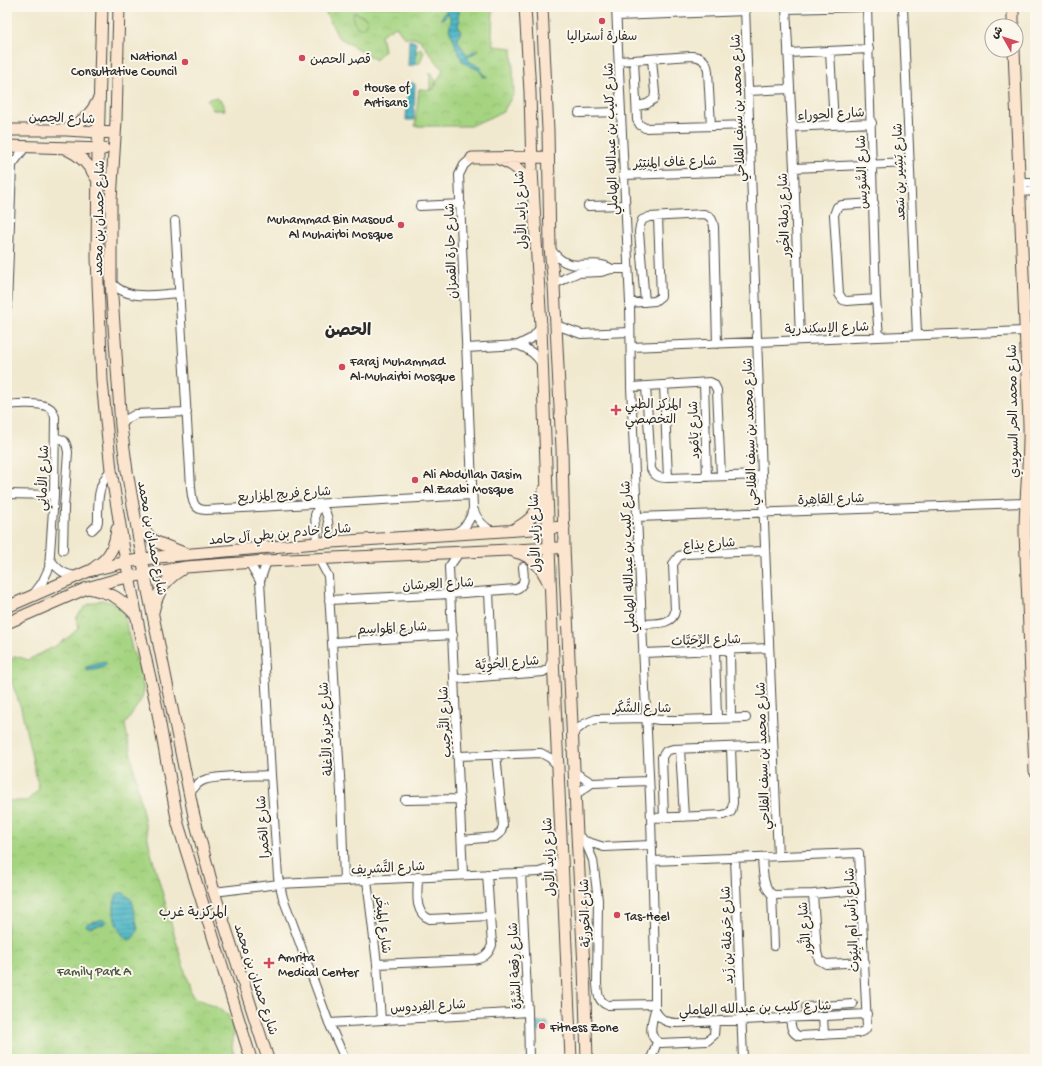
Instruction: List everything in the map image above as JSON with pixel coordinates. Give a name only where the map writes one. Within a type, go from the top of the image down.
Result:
[{"type":"main road","name":"شارع حمدان بن محمد","points":[[102,7],[98,133],[97,258],[102,381],[111,470],[136,615],[157,708],[178,824],[251,1059]]},
{"type":"main road","name":"شارع حمدان بن محمد","points":[[119,7],[115,133],[111,200],[111,282],[121,426],[142,559],[189,795],[214,892],[268,1059]]},
{"type":"main road","name":"شارع زايد الأول","points":[[525,7],[530,92],[532,185],[541,327],[550,588],[571,1059]]},
{"type":"main road","points":[[542,7],[548,141],[550,248],[554,285],[562,449],[564,547],[572,734],[575,795],[581,838],[587,1059]]},
{"type":"main road","points":[[1012,7],[1013,18]]},
{"type":"main road","name":"شارع محمد الحر السويدي","points":[[1014,58],[1030,441],[1026,503],[1026,567],[1035,771]]},
{"type":"main road","points":[[66,130],[76,125],[90,113],[99,95]]},
{"type":"main road","name":"شارع الحِصن","points":[[7,130],[66,130],[115,133]]},
{"type":"main road","points":[[531,140],[548,141]]},
{"type":"main road","points":[[7,146],[114,149]]},
{"type":"main road","points":[[64,148],[80,156],[93,170],[98,180]]},
{"type":"main road","points":[[493,157],[506,161],[513,166],[521,172],[532,185]]},
{"type":"main road","points":[[472,158],[548,157]]},
{"type":"main road","points":[[509,532],[533,516],[546,482]]},
{"type":"main road","points":[[90,571],[111,553],[116,538],[118,516]]},
{"type":"main road","points":[[135,521],[154,541],[188,555]]},
{"type":"main road","name":"شارع خادم بن بطي آل حامد","points":[[9,606],[90,571],[142,559],[330,542],[509,532],[564,527]]},
{"type":"main road","name":"شارع خادم بن بطي آل حامد","points":[[7,622],[87,588],[130,577],[186,567],[267,561],[564,547]]},
{"type":"main road","points":[[509,550],[524,554],[536,562],[543,572],[550,588]]},
{"type":"main road","points":[[153,615],[158,594],[163,586],[174,574],[186,567]]},
{"type":"main road","points":[[87,588],[104,592],[118,598],[136,615]]},
{"type":"street","name":"شارع كليب بن عبدالله الهاملي","points":[[616,7],[630,303],[631,387],[641,624],[651,818],[655,1007],[658,1016],[664,1021],[671,1023],[867,1014]]},
{"type":"street","points":[[786,8],[862,7]]},
{"type":"street","name":"شارع السُّوَيس","points":[[867,7],[872,123],[876,300],[879,337]]},
{"type":"street","name":"شارع بَشِير بن سَعد","points":[[903,7],[918,335]]},
{"type":"street","name":"شارع رَملة الخُور","points":[[786,8],[794,168],[800,340]]},
{"type":"street","points":[[617,16],[745,9]]},
{"type":"street","name":"شارع محمد بن سيف الفلاحي","points":[[745,9],[778,856]]},
{"type":"street","points":[[788,53],[869,49]]},
{"type":"street","points":[[830,51],[834,125]]},
{"type":"street","points":[[619,61],[695,56],[703,59],[708,67],[711,126]]},
{"type":"street","points":[[637,106],[647,104],[654,99],[655,93],[652,59]]},
{"type":"street","points":[[634,60],[638,122],[642,127],[647,129],[750,125]]},
{"type":"street","points":[[748,91],[789,90]]},
{"type":"street","points":[[579,113],[621,112]]},
{"type":"street","name":"شارع الحوراء","points":[[791,127],[872,123]]},
{"type":"street","points":[[7,307],[9,162],[26,146]]},
{"type":"street","name":"شارع حارة القمزان","points":[[452,534],[463,529],[472,514],[473,508],[459,175],[464,165],[472,158]]},
{"type":"street","points":[[794,168],[910,163]]},
{"type":"street","name":"شارع غاف المِنتِثِر","points":[[624,175],[751,171]]},
{"type":"street","points":[[1020,187],[1035,183]]},
{"type":"street","points":[[1020,187],[1035,191]]},
{"type":"street","points":[[874,203],[842,205],[835,210],[838,286],[841,297],[847,301],[876,300]]},
{"type":"street","points":[[420,206],[461,204]]},
{"type":"street","points":[[588,206],[625,205]]},
{"type":"street","points":[[645,302],[640,226],[642,220],[649,217],[704,214],[710,217],[714,227],[717,344]]},
{"type":"street","points":[[630,303],[658,300],[662,293],[658,217]]},
{"type":"street","name":"شارع فريج المزاريع","points":[[175,221],[192,499],[195,506],[202,510],[472,495]]},
{"type":"street","points":[[550,248],[561,260],[572,265],[602,265],[612,269]]},
{"type":"street","points":[[554,285],[570,275],[583,272],[628,269]]},
{"type":"street","points":[[111,282],[121,291],[133,295],[179,293]]},
{"type":"street","points":[[556,325],[581,334],[630,332]]},
{"type":"street","points":[[518,346],[532,338],[541,327]]},
{"type":"street","name":"شارع الإسكندرية","points":[[631,347],[1025,331]]},
{"type":"street","points":[[466,348],[524,347],[535,354],[542,365]]},
{"type":"street","points":[[631,387],[706,382],[714,384],[717,388],[721,476]]},
{"type":"street","name":"شارع يَامُود","points":[[706,382],[707,477]]},
{"type":"street","points":[[664,385],[666,478]]},
{"type":"street","points":[[646,386],[651,469],[656,476],[666,478],[762,475]]},
{"type":"street","name":"شارع الأمانِي","points":[[7,406],[16,404],[44,405],[54,413],[55,418],[54,495],[50,559],[46,576],[31,596]]},
{"type":"street","points":[[121,426],[127,419],[136,414],[187,412]]},
{"type":"street","name":"شارع الأمانِي","points":[[52,518],[64,508],[68,452],[66,444],[62,439],[55,438]]},
{"type":"street","points":[[92,530],[97,525],[98,521],[101,484],[111,470]]},
{"type":"street","points":[[7,494],[54,495]]},
{"type":"street","name":"شارع القاهِرة","points":[[637,517],[1026,503]]},
{"type":"street","points":[[317,543],[315,515],[319,505],[323,507],[327,513],[330,542]]},
{"type":"street","points":[[63,550],[64,508]]},
{"type":"street","name":"شارع حارة القمزان","points":[[473,508],[478,520],[494,532]]},
{"type":"street","name":"شارع يِذاع","points":[[641,624],[667,622],[673,618],[675,611],[673,564],[679,556],[686,554],[765,551]]},
{"type":"street","points":[[436,554],[450,567],[459,553]]},
{"type":"street","name":"شارع جزيرة الأغلة","points":[[334,558],[328,576],[333,642],[344,881]]},
{"type":"street","points":[[50,559],[58,570],[77,576]]},
{"type":"street","name":"شارع جزيرة الأغلة","points":[[319,559],[328,576]]},
{"type":"street","name":"شارع الحَمرا","points":[[267,561],[260,581],[276,865],[285,902],[329,1023],[345,1059]]},
{"type":"street","name":"شارع الحَمرا","points":[[249,562],[260,581]]},
{"type":"street","name":"شارع التَّرحِيب","points":[[450,567],[463,875]]},
{"type":"street","points":[[489,592],[519,588],[524,581],[523,567]]},
{"type":"street","name":"شارع العِرشان","points":[[329,600],[489,592],[493,676]]},
{"type":"street","name":"شارع المَواسِم","points":[[333,642],[453,636]]},
{"type":"street","name":"شارع الرِّحَيَّات","points":[[643,653],[769,648]]},
{"type":"street","points":[[715,650],[716,718]]},
{"type":"street","points":[[730,650],[731,718]]},
{"type":"street","name":"شارع الحُوِيَّة","points":[[455,679],[544,672],[549,668],[553,657]]},
{"type":"street","name":"شارع الشُّكُر","points":[[572,734],[584,724],[596,719],[646,718],[659,720],[746,718]]},
{"type":"street","points":[[664,818],[662,757],[666,751],[680,749],[773,745]]},
{"type":"street","points":[[651,818],[723,815],[731,812],[734,803],[731,747]]},
{"type":"street","points":[[680,749],[684,817]]},
{"type":"street","points":[[458,756],[541,753],[550,758],[558,766]]},
{"type":"street","points":[[462,840],[495,837],[503,829],[496,754]]},
{"type":"street","points":[[574,772],[592,783]]},
{"type":"street","points":[[189,795],[198,784],[208,779],[271,775]]},
{"type":"street","points":[[575,795],[592,783],[648,781]]},
{"type":"street","points":[[405,800],[460,800]]},
{"type":"street","points":[[581,838],[604,846],[651,846]]},
{"type":"street","name":"شارع الحُوريَّة","points":[[581,838],[593,860],[598,900],[598,997],[607,1005],[655,1007]]},
{"type":"street","points":[[593,860],[596,853],[604,846]]},
{"type":"street","name":"شارع رَأس أم البِيُوت","points":[[652,861],[859,853],[868,1027],[863,1032],[803,1036],[796,1035],[791,1030],[790,1018]]},
{"type":"street","points":[[762,857],[766,887],[772,894],[778,896],[861,890]]},
{"type":"street","name":"شارع حَرمَلة بن زَيد","points":[[735,858],[743,1059]]},
{"type":"street","name":"شارع التَّشرِيف","points":[[214,892],[280,884],[521,873],[543,871],[562,863]]},
{"type":"street","name":"شارع رِقعة السِّرَّة","points":[[521,873],[529,1059]]},
{"type":"street","points":[[377,964],[473,960],[483,958],[490,950],[492,945],[487,874]]},
{"type":"street","points":[[418,877],[419,909],[425,917],[430,919],[489,916]]},
{"type":"street","name":"شارع المِبخَر","points":[[367,880],[377,964],[381,1020]]},
{"type":"street","points":[[772,894],[774,946]]},
{"type":"street","name":"شارع النُّور","points":[[813,894],[817,956],[819,960],[826,964],[865,962]]},
{"type":"street","points":[[806,1007],[853,1004]]},
{"type":"street","points":[[824,1035],[830,1005]]},
{"type":"street","points":[[655,1007],[651,1032],[652,1036],[657,1042],[707,1042],[714,1035],[715,1022]]},
{"type":"street","name":"شارع الفِردوس","points":[[329,1023],[528,1012]]},
{"type":"street","points":[[651,1059],[657,1042]]},
{"type":"green space","points":[[324,7],[493,7],[492,36],[494,46],[512,48],[514,93],[503,112],[470,126],[415,126],[419,89],[433,90],[443,70],[419,39],[404,37],[396,26],[381,35],[384,50],[376,60],[338,37]]},
{"type":"green space","points":[[354,12],[368,19],[364,28],[358,28],[353,21]]},
{"type":"green space","points":[[420,48],[424,51],[420,63],[416,64],[416,52]]},
{"type":"green space","points":[[430,72],[436,81],[434,88],[430,90]]},
{"type":"green space","points":[[216,98],[223,102],[225,110],[213,110],[207,100]]},
{"type":"green space","name":"Family Park A","points":[[101,600],[115,604],[123,609],[132,650],[139,665],[144,690],[142,698],[125,725],[151,853],[192,996],[216,1007],[228,1015],[234,1033],[232,1048],[236,1059],[7,1059],[7,801],[27,801],[39,789],[21,708],[7,669],[7,661],[16,656],[28,660],[62,642],[79,627],[76,617],[87,605]]},
{"type":"water","points":[[447,7],[455,7],[460,12],[458,13],[460,22],[458,23],[461,30],[458,41],[467,55],[478,49],[479,50],[467,58],[472,63],[481,67],[482,73],[487,77],[484,77],[479,70],[462,61],[452,35],[450,34],[451,32],[449,30],[451,20],[448,13],[442,20],[441,18]]},
{"type":"water","points":[[409,40],[416,42],[416,64],[408,67]]},
{"type":"water","points":[[408,81],[415,84],[414,120],[406,120]]},
{"type":"water","points":[[105,662],[107,664],[100,669],[90,671],[85,670],[86,667]]},
{"type":"water","points":[[118,893],[124,893],[132,900],[138,929],[134,937],[130,940],[121,933],[115,919],[114,904]]},
{"type":"water","points":[[104,919],[106,921],[104,924],[89,927],[86,926],[88,923]]},
{"type":"water","points":[[548,1022],[548,1031],[535,1032],[534,1023]]},
{"type":"place","name":"سفارة أستراليا","points":[[602,21]]},
{"type":"place","name":"قصر الحصن","points":[[302,58]]},
{"type":"place","name":"National Consultative Council","points":[[185,62]]},
{"type":"place","name":"House of Artisans","points":[[356,93]]},
{"type":"place","name":"Muhammad Bin Masoud Al Muhairbi Mosque","points":[[401,225]]},
{"type":"place","name":"Faraj Muhammad Al-Muhairbi Mosque","points":[[342,367]]},
{"type":"place","name":"المركز الطبي التخصصي","points":[[616,410]]},
{"type":"place","name":"Ali Abdullah Jasim Al Zaabi Mosque","points":[[415,480]]},
{"type":"place","name":"Tas-Heel","points":[[617,915]]},
{"type":"place","name":"Amrita Medical Center","points":[[269,963]]},
{"type":"place","name":"Fitness Zone","points":[[542,1026]]},
{"type":"district","name":"الحصن","points":[[348,329]]},
{"type":"district","name":"المركزية غرب","points":[[193,911]]}]
